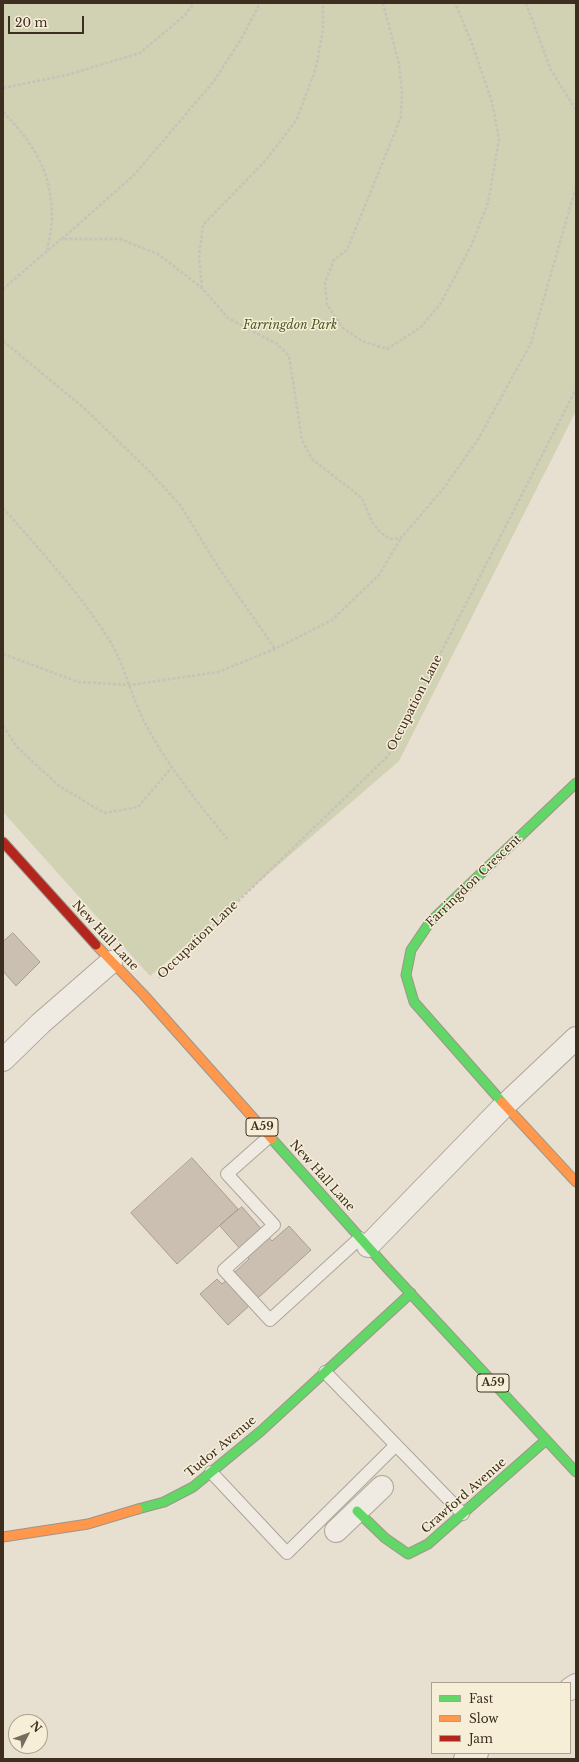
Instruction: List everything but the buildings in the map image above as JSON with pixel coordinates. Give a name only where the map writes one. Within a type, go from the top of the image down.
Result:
[{"type":"main road","name":"Farringdon Crescent","points":[[576,783],[430,922],[411,950],[406,975],[414,1002],[505,1105],[576,1182]]},
{"type":"main road","name":"New Hall Lane","points":[[3,842],[111,962],[143,994],[364,1242],[576,1472]]},
{"type":"main road","name":"Tudor Avenue","points":[[3,1537],[88,1524],[164,1502],[193,1487],[261,1430],[411,1293]]},
{"type":"main road","name":"Crawford Avenue","points":[[357,1511],[385,1538],[408,1554],[428,1544],[546,1440]]},
{"type":"street","points":[[3,1060],[40,1023],[111,962]]},
{"type":"street","points":[[364,1242],[576,1038]]},
{"type":"street","points":[[336,1532],[382,1487]]},
{"type":"street","points":[[465,1759],[476,1754]]},
{"type":"lane","points":[[270,1136],[227,1174],[274,1225],[224,1270],[270,1320],[364,1242]]},
{"type":"lane","points":[[325,1372],[463,1514]]},
{"type":"lane","points":[[211,1472],[287,1553],[396,1445]]},
{"type":"path","points":[[3,88],[67,75],[140,53],[185,15],[194,3]]},
{"type":"path","points":[[3,289],[135,174],[214,81],[240,41],[260,3]]},
{"type":"path","points":[[202,288],[199,257],[203,225],[265,161],[296,121],[316,68],[324,29],[323,3]]},
{"type":"path","points":[[383,3],[399,64],[402,92],[401,117],[346,250],[334,260],[325,283],[327,305],[343,328],[362,341],[387,349],[420,328],[441,303],[471,246],[488,203],[499,140],[492,102],[455,3]]},
{"type":"path","points":[[526,3],[551,70],[576,110]]},
{"type":"path","points":[[3,112],[31,143],[43,165],[51,197],[52,219],[47,252]]},
{"type":"path","points":[[3,654],[78,682],[130,685],[218,672],[275,649],[332,620],[378,575],[401,538],[443,490],[478,438],[531,343],[576,187]]},
{"type":"path","points":[[61,239],[120,239],[158,254],[202,288],[228,318],[277,344],[289,356],[302,440],[312,459],[362,498],[372,522],[380,532],[390,538],[401,538]]},
{"type":"path","points":[[3,341],[85,409],[149,470],[180,505],[216,565],[275,649]]},
{"type":"path","name":"Occupation Lane","points":[[143,994],[388,756],[576,389]]},
{"type":"path","points":[[3,508],[45,555],[108,639],[130,685],[143,718],[172,766],[229,841]]},
{"type":"path","points":[[3,726],[17,747],[58,785],[104,813],[138,807],[172,766]]},
{"type":"green space","name":"Farringdon Park","points":[[3,3],[576,3],[576,411],[399,761],[150,976],[3,812]]},
{"type":"traffic: fast","points":[[502,1102],[414,1002],[406,975],[411,950],[430,922],[576,783]]},
{"type":"traffic: fast","points":[[272,1139],[387,1268],[576,1472]]},
{"type":"traffic: fast","points":[[138,1509],[164,1502],[193,1487],[261,1431],[411,1293]]},
{"type":"traffic: fast","points":[[357,1511],[385,1538],[408,1554],[428,1544],[546,1440]]},
{"type":"traffic: slow","points":[[96,945],[143,994],[272,1139]]},
{"type":"traffic: slow","points":[[502,1102],[576,1182]]},
{"type":"traffic: slow","points":[[3,1537],[88,1524],[138,1509]]},
{"type":"traffic: jam","points":[[3,842],[96,945]]}]
